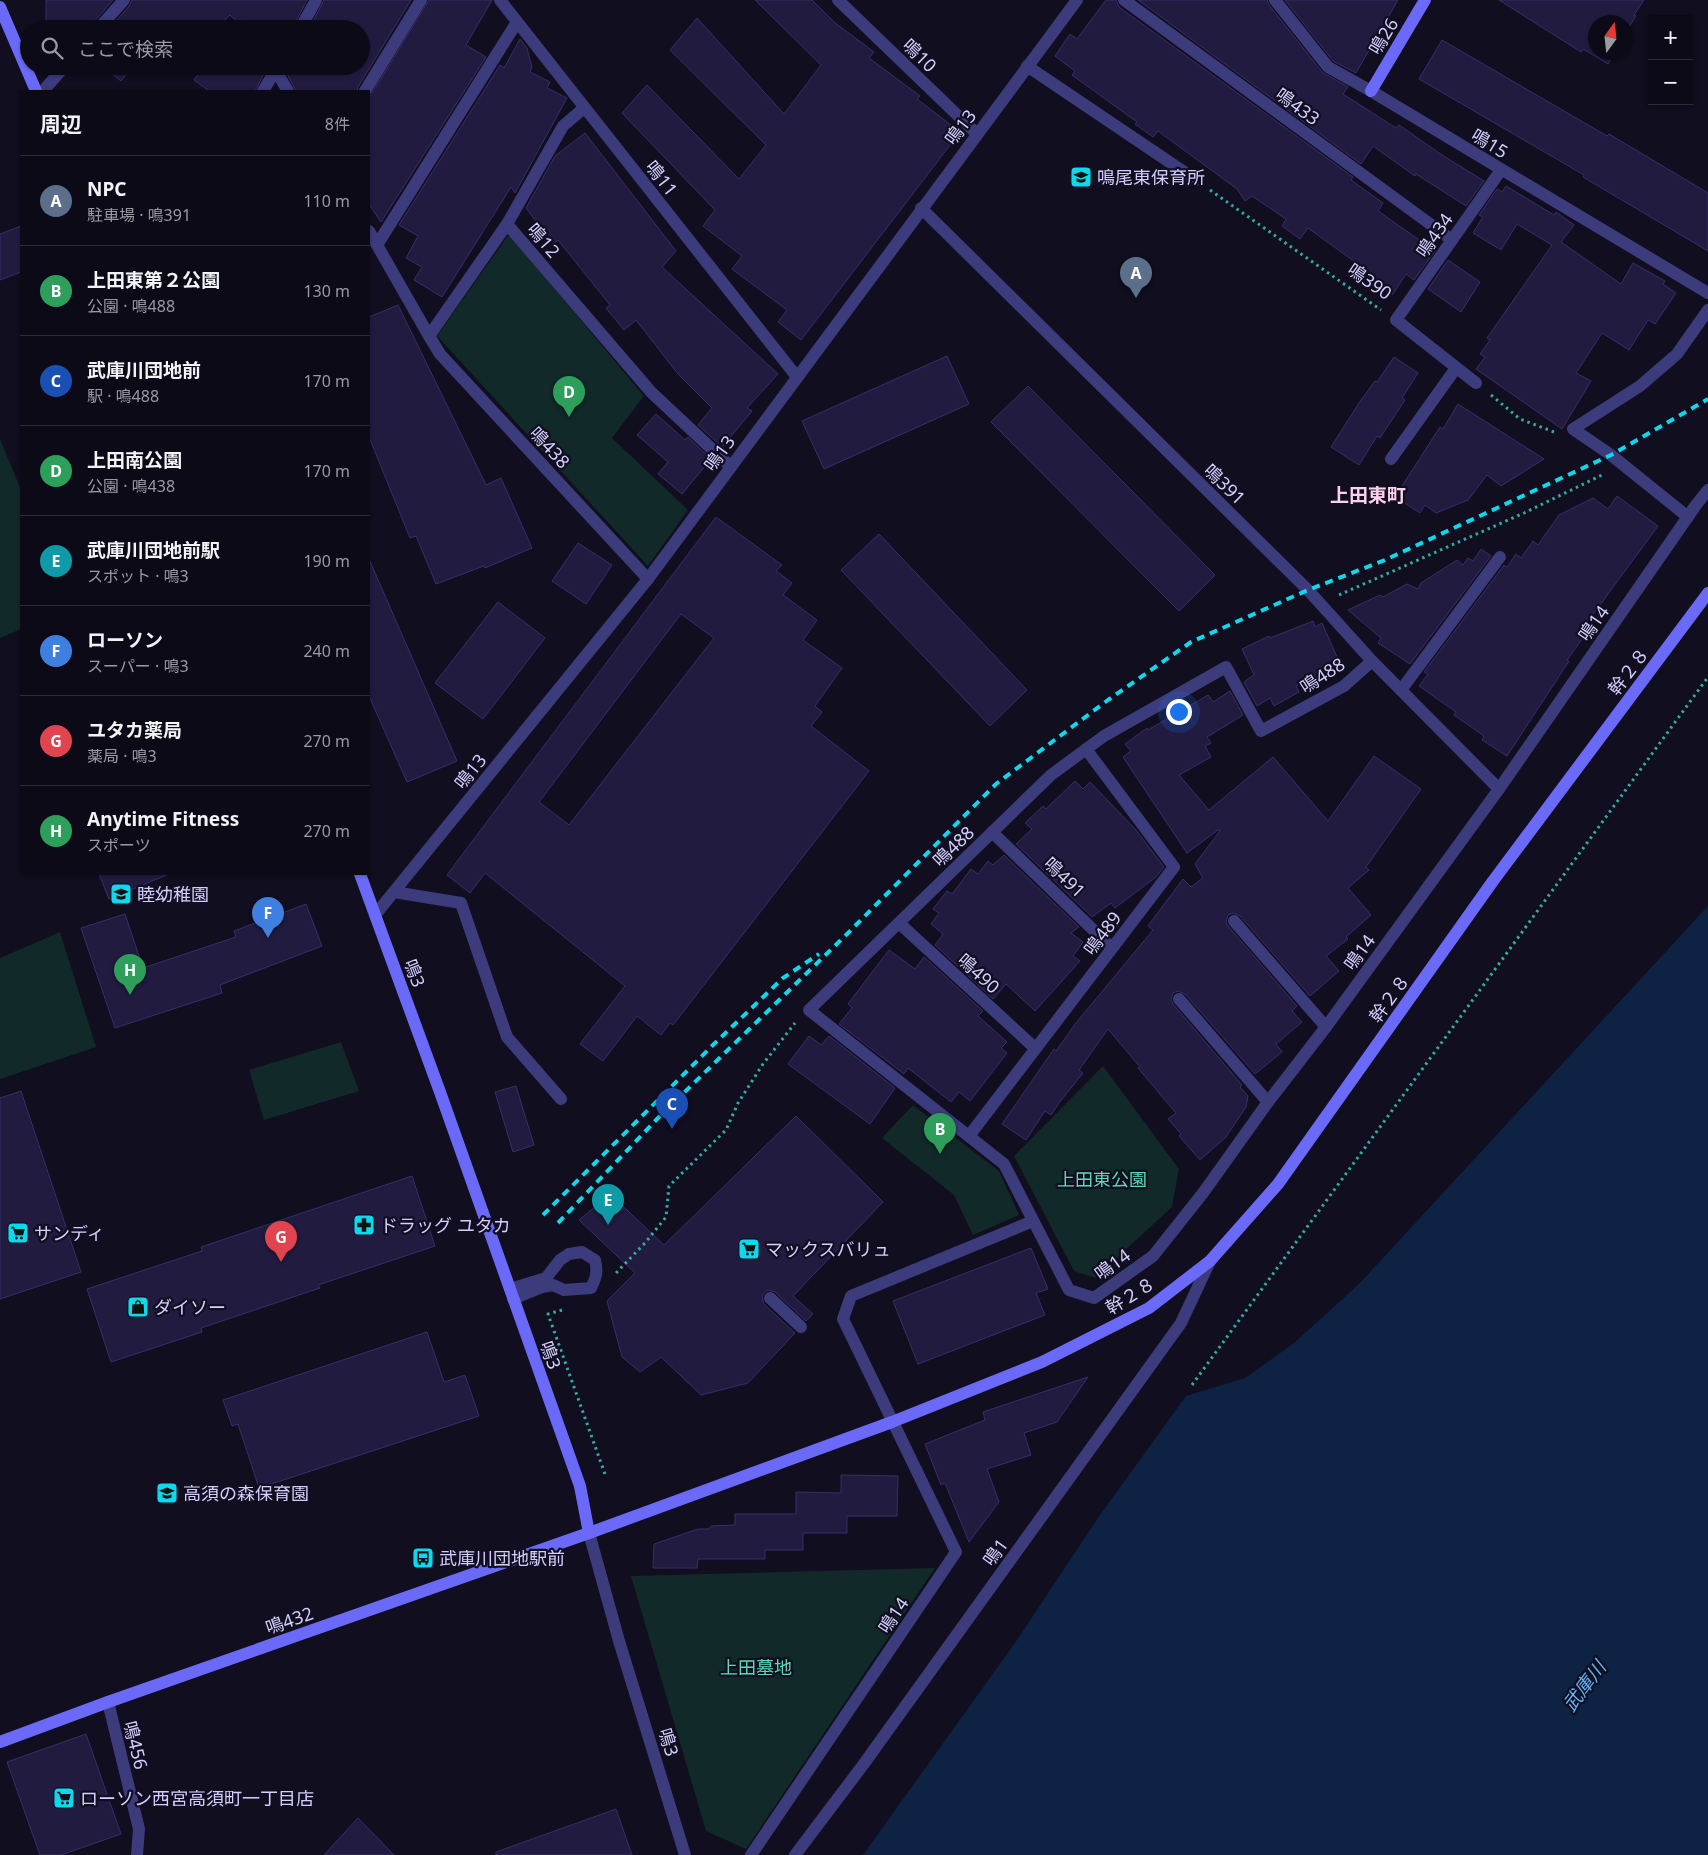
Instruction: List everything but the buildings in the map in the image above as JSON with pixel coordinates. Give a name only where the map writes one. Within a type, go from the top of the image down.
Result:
[{"type":"street","points":[[106,20],[124,0]]},
{"type":"street","points":[[305,20],[316,0]]},
{"type":"street","points":[[366,90],[421,0]]},
{"type":"street","name":"鳴11","points":[[500,0],[797,377]]},
{"type":"street","name":"鳴10","points":[[838,0],[977,134]]},
{"type":"street","name":"鳴13","points":[[375,915],[648,579],[921,208],[1077,0]]},
{"type":"street","name":"鳴433","points":[[1124,0],[1452,240]]},
{"type":"street","name":"鳴15","points":[[1274,0],[1328,67],[1371,90],[1708,293]]},
{"type":"street","name":"鳴26","points":[[1371,90],[1424,0]]},
{"type":"street","points":[[0,7],[20,54]]},
{"type":"street","points":[[377,245],[517,22]]},
{"type":"street","points":[[1027,66],[1196,180]]},
{"type":"street","points":[[29,75],[36,90]]},
{"type":"street","points":[[44,90],[57,75]]},
{"type":"street","points":[[264,90],[273,75]]},
{"type":"street","points":[[280,75],[288,90]]},
{"type":"street","points":[[507,224],[563,126],[584,108]]},
{"type":"street","name":"鳴434","points":[[1396,320],[1501,170]]},
{"type":"street","name":"鳴391","points":[[921,208],[1320,603],[1372,661],[1499,788]]},
{"type":"street","name":"鳴12","points":[[430,336],[507,224],[651,392],[731,467]]},
{"type":"street","points":[[370,233],[430,336]]},
{"type":"street","points":[[1688,517],[1623,465],[1573,429],[1640,386],[1678,354],[1708,310]]},
{"type":"street","name":"鳴390","points":[[1396,320],[1476,383]]},
{"type":"street","name":"鳴438","points":[[430,336],[440,354],[648,579]]},
{"type":"street","points":[[1391,459],[1456,368]]},
{"type":"street","name":"鳴14","points":[[751,1855],[956,1552],[843,1319],[851,1296],[1033,1221],[1069,1290],[1094,1298],[1153,1256],[1203,1193],[1499,788],[1708,490]]},
{"type":"street","points":[[1401,690],[1500,557]]},
{"type":"street","name":"幹２８","points":[[892,1422],[1042,1362],[1149,1308],[1210,1261],[1278,1184],[1494,881],[1708,593]]},
{"type":"street","name":"鳴488","points":[[809,1010],[1051,775],[1104,736],[1226,667],[1261,731],[1344,686],[1372,661]]},
{"type":"street","name":"鳴489","points":[[969,1136],[1174,867],[1086,749]]},
{"type":"street","name":"鳴491","points":[[992,832],[1112,948]]},
{"type":"street","name":"鳴3","points":[[360,875],[440,1092],[580,1486],[590,1533],[619,1641],[685,1855]]},
{"type":"street","points":[[394,892],[461,903],[507,1037],[561,1099]]},
{"type":"street","points":[[1234,921],[1326,1026]]},
{"type":"street","name":"鳴490","points":[[899,923],[1036,1048]]},
{"type":"street","points":[[1179,999],[1268,1102]]},
{"type":"street","points":[[809,1010],[1004,1164],[1033,1221]]},
{"type":"street","points":[[582,1252],[595,1260],[596,1276],[591,1288],[564,1290],[553,1285],[511,1294],[546,1278],[553,1266],[569,1254],[582,1252]]},
{"type":"street","name":"鳴1","points":[[794,1855],[863,1765],[1181,1323],[1210,1261]]},
{"type":"street","points":[[770,1298],[801,1326]]},
{"type":"street","name":"鳴432","points":[[0,1742],[108,1702],[590,1533],[892,1422]]},
{"type":"street","name":"鳴456","points":[[108,1702],[139,1829],[137,1855]]},
{"type":"path","name":"鳴390","points":[[1196,180],[1396,320]]},
{"type":"path","points":[[1476,383],[1520,419],[1559,435],[1573,429]]},
{"type":"path","points":[[1320,603],[1524,513],[1623,465]]},
{"type":"path","points":[[1192,1385],[1708,677]]},
{"type":"path","points":[[612,1276],[645,1243],[666,1217],[669,1186],[726,1130],[738,1103],[763,1064],[796,1022],[809,1010]]},
{"type":"path","points":[[569,1306],[561,1311],[548,1314],[606,1477]]},
{"type":"green space","points":[[509,234],[644,396],[612,438],[688,510],[648,566],[437,336]]},
{"type":"green space","points":[[0,439],[20,488],[20,629],[0,638]]},
{"type":"green space","points":[[60,932],[96,1047],[0,1079],[0,958]]},
{"type":"green space","points":[[341,1042],[359,1091],[264,1120],[249,1070]]},
{"type":"green space","name":"上田東公園","points":[[1103,1066],[1179,1169],[1172,1207],[1095,1278],[1074,1271],[1014,1156]]},
{"type":"green space","points":[[913,1105],[999,1171],[1019,1215],[973,1235],[954,1195],[882,1138]]},
{"type":"green space","name":"上田墓地","points":[[935,1568],[746,1849],[706,1831],[631,1576]]},
{"type":"water","name":"武庫川","points":[[1708,906],[1708,1855],[863,1855],[1017,1640],[1100,1515],[1186,1396],[1245,1378],[1294,1343],[1359,1284]]},
{"type":"railway","points":[[558,1223],[659,1117],[846,935],[996,784],[1108,700],[1191,642],[1308,590],[1385,560],[1611,455],[1708,399]]},
{"type":"railway","points":[[543,1215],[714,1044],[783,978],[819,954]]},
{"type":"place","name":"鳴尾東保育所","points":[[1081,177]]},
{"type":"place","name":"NPC","points":[[1136,298]]},
{"type":"place","name":"上田南公園","points":[[569,417]]},
{"type":"place","name":"睦幼稚園","points":[[121,894]]},
{"type":"place","name":"ローソン","points":[[268,938]]},
{"type":"place","name":"Anytime Fitness","points":[[130,995]]},
{"type":"place","name":"武庫川団地前","points":[[672,1129]]},
{"type":"place","name":"上田東第２公園","points":[[940,1154]]},
{"type":"place","name":"ドラッグ ユタカ","points":[[364,1225]]},
{"type":"place","name":"武庫川団地前駅","points":[[608,1225]]},
{"type":"place","name":"サンディ","points":[[18,1233]]},
{"type":"place","name":"マックスバリュ","points":[[749,1249]]},
{"type":"place","name":"ユタカ薬局","points":[[281,1262]]},
{"type":"place","name":"ダイソー","points":[[138,1307]]},
{"type":"place","name":"高須の森保育園","points":[[167,1493]]},
{"type":"place","name":"武庫川団地駅前","points":[[423,1558]]},
{"type":"place","name":"ローソン西宮高須町一丁目店","points":[[64,1798]]},
{"type":"district","name":"上田東町","points":[[1368,495]]}]
